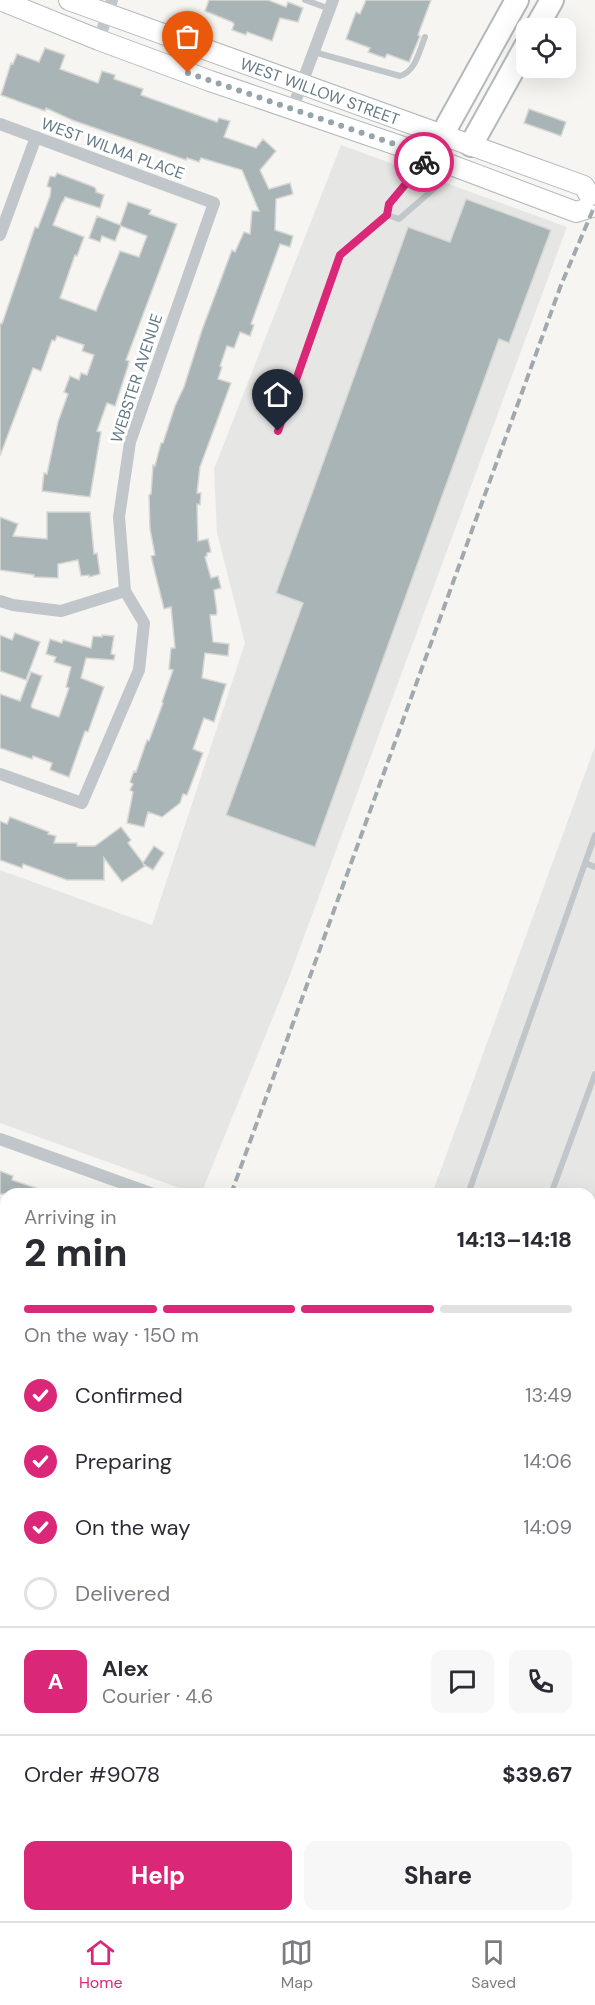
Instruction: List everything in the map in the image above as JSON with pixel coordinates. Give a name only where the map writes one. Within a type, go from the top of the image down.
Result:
[{"type":"highway","points":[[442,135],[517,0]]},
{"type":"highway","points":[[542,18],[552,0]]},
{"type":"highway","points":[[471,145],[516,64]]},
{"type":"main road","name":"WEST WILLOW STREET","points":[[2,3],[292,110],[429,156],[576,212],[595,206],[584,186],[302,84],[110,7],[69,0]]},
{"type":"main road","points":[[429,156],[442,135]]},
{"type":"main road","points":[[455,166],[471,145]]},
{"type":"street","points":[[292,110],[331,4]]},
{"type":"street","points":[[99,40],[110,7]]},
{"type":"street","name":"WEST WILMA PLACE","points":[[0,124],[214,203]]},
{"type":"street","points":[[0,235],[36,137]]},
{"type":"street","name":"WEBSTER AVENUE","points":[[0,774],[82,803],[139,670],[144,623],[125,591],[119,517],[130,441],[214,203]]},
{"type":"street","points":[[0,601],[13,605],[61,611],[125,591]]},
{"type":"street","points":[[0,1139],[136,1188]]},
{"type":"lane","points":[[305,0],[331,4]]},
{"type":"lane","points":[[314,52],[400,76],[410,71],[425,37]]},
{"type":"lane","points":[[278,431],[340,255],[387,215],[389,204],[429,156]]},
{"type":"lane","points":[[387,215],[399,219],[436,187],[455,166]]},
{"type":"lane","points":[[470,1188],[595,835]]},
{"type":"lane","points":[[585,863],[595,867]]},
{"type":"lane","points":[[553,1188],[595,1074]]},
{"type":"shaded area","points":[[341,145],[567,227],[288,980],[203,1188],[179,1188],[0,1123],[0,870],[152,925],[245,643],[217,533],[214,469]]},
{"type":"shaded area","points":[[595,746],[595,1188],[434,1188]]},
{"type":"building","points":[[209,0],[268,0],[286,7],[288,2],[303,8],[298,22],[280,18],[272,41],[247,32],[246,35],[232,30],[234,24],[232,22],[205,11]]},
{"type":"building","points":[[366,0],[431,0],[409,62],[387,54],[385,58],[368,52],[370,48],[346,39],[356,12],[360,14]]},
{"type":"building","points":[[45,48],[65,55],[60,69],[98,83],[102,71],[115,75],[114,79],[143,89],[141,95],[217,122],[219,118],[230,121],[224,137],[256,148],[263,139],[276,151],[260,170],[269,189],[290,183],[293,194],[276,199],[275,230],[293,236],[290,247],[280,244],[251,324],[254,325],[250,336],[240,332],[234,348],[227,346],[218,379],[231,383],[200,467],[197,493],[201,493],[200,505],[197,504],[198,541],[208,539],[211,552],[205,557],[211,578],[218,576],[221,588],[214,590],[217,612],[216,615],[210,615],[213,642],[229,644],[228,656],[205,653],[202,678],[226,684],[214,722],[204,718],[193,749],[203,753],[187,795],[183,794],[180,803],[162,817],[148,812],[144,827],[127,823],[133,792],[130,790],[133,784],[130,782],[163,703],[173,670],[169,669],[171,648],[175,648],[171,607],[164,609],[151,556],[155,555],[150,529],[149,495],[151,494],[153,465],[155,466],[161,443],[163,443],[184,387],[202,330],[232,250],[235,252],[244,232],[250,234],[252,211],[259,211],[242,170],[201,158],[199,162],[187,158],[186,160],[72,120],[46,108],[45,111],[1,95],[11,63],[13,64],[17,54],[39,62]]},
{"type":"building","points":[[529,109],[566,122],[561,136],[524,123]]},
{"type":"building","points":[[57,173],[94,187],[96,192],[104,195],[100,208],[65,197],[62,202],[53,225],[84,237],[60,298],[96,311],[120,251],[139,257],[147,236],[121,226],[115,241],[102,236],[100,242],[89,238],[97,216],[120,225],[128,202],[151,210],[149,214],[177,224],[126,360],[129,361],[128,366],[115,406],[107,403],[97,431],[101,432],[90,497],[42,491],[44,473],[47,474],[58,422],[68,394],[64,392],[70,376],[79,380],[81,373],[87,375],[94,355],[82,351],[84,345],[57,336],[55,341],[52,340],[41,371],[33,368],[0,456],[0,323],[2,324],[35,227],[38,228],[50,196],[51,188],[47,186],[50,176],[55,177]]},
{"type":"building","points":[[466,199],[551,230],[509,343],[499,339],[315,847],[226,815],[303,603],[276,593],[408,227],[450,242]]},
{"type":"building","points":[[47,512],[90,512],[94,554],[97,553],[100,574],[89,577],[89,575],[81,576],[78,560],[58,564],[58,578],[34,577],[34,575],[0,570],[0,517],[18,524],[13,536],[47,539]]},
{"type":"building","points":[[15,633],[40,642],[26,680],[0,671],[0,635],[12,640]]},
{"type":"building","points":[[102,635],[114,636],[111,654],[115,655],[114,660],[86,658],[81,678],[104,687],[69,777],[50,770],[52,763],[0,748],[0,694],[20,701],[31,672],[42,676],[31,706],[59,717],[69,688],[66,687],[71,667],[54,662],[56,657],[46,654],[50,639],[62,643],[63,640],[91,648],[93,636],[102,637]]},
{"type":"building","points":[[10,817],[56,836],[54,843],[77,843],[77,846],[95,846],[121,827],[131,840],[128,843],[143,863],[154,846],[164,853],[153,870],[143,864],[145,866],[122,882],[104,858],[104,880],[67,880],[23,864],[22,868],[0,860],[0,821],[7,824]]},
{"type":"building","points":[[0,1171],[13,1176],[12,1180],[36,1188],[0,1188]]},
{"type":"railway","points":[[233,1188],[561,285],[595,205]]},
{"type":"way so far","points":[[188,73],[429,156],[424,162]]},
{"type":"route","points":[[278,431],[340,255],[387,215],[389,204],[424,162]]}]
